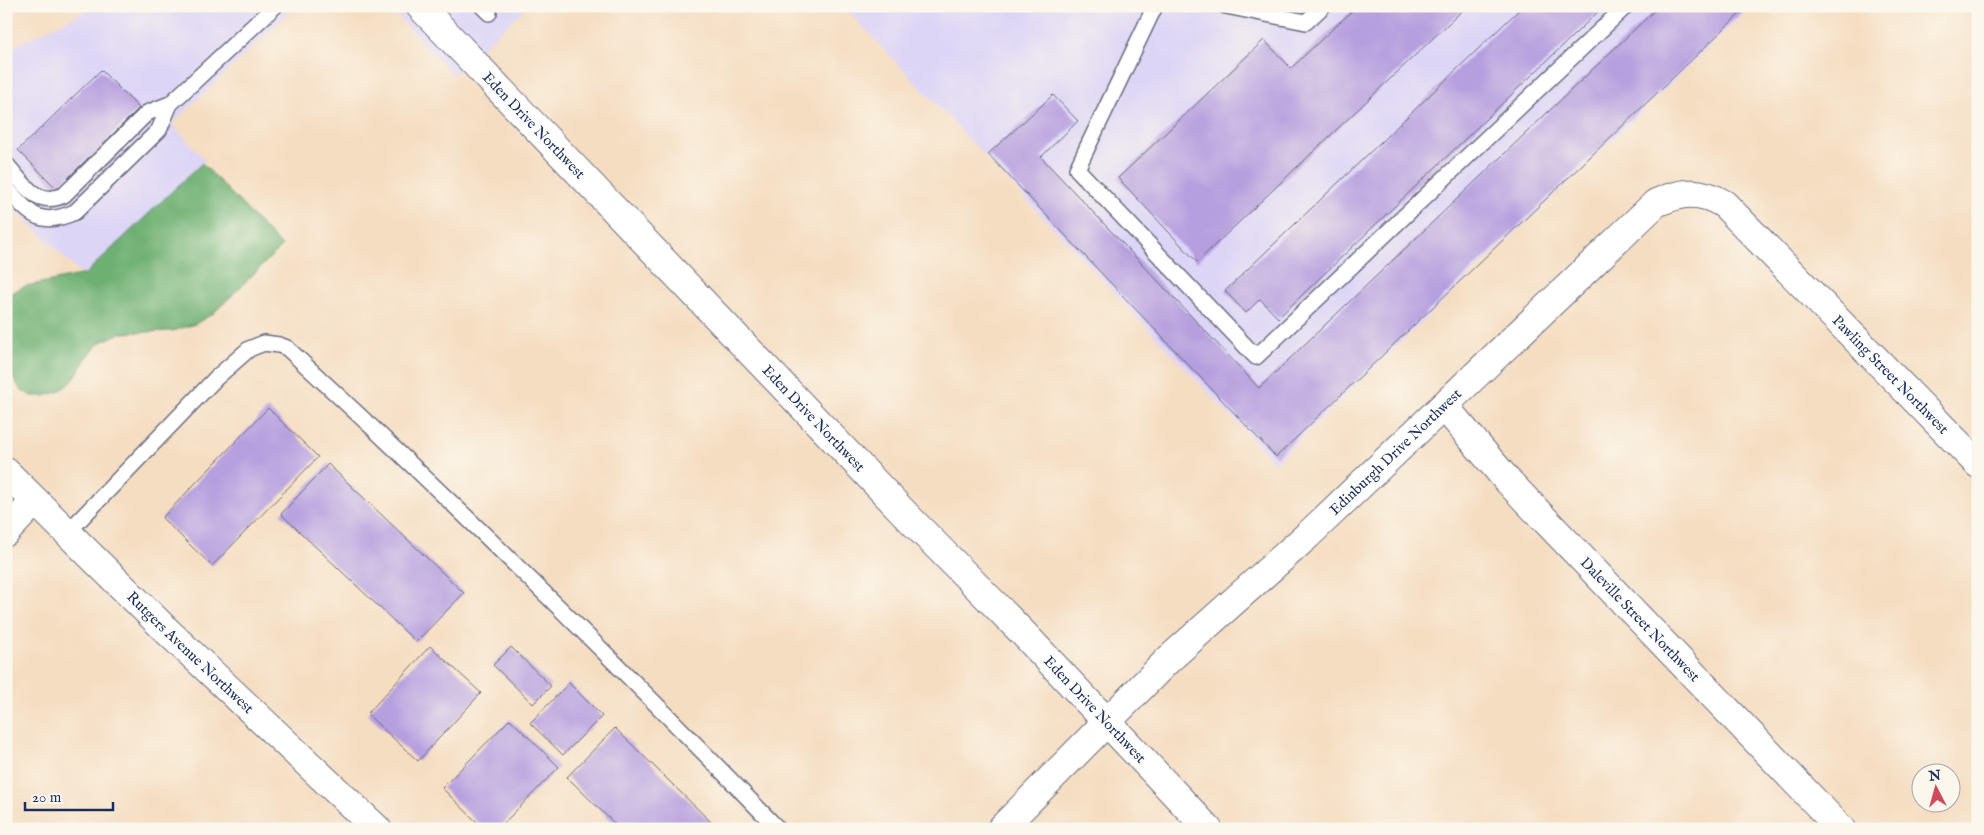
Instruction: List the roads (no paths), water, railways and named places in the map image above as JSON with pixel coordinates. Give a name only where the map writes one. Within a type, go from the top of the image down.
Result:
[{"type":"street","name":"Eden Drive Northwest","points":[[420,6],[910,518],[1023,633],[1208,829]]},
{"type":"street","name":"Edinburgh Drive Northwest","points":[[1001,829],[1168,660],[1308,534],[1656,203],[1674,195],[1694,193],[1714,198],[1724,204],[1804,285]]},
{"type":"street","name":"Pawling Street Northwest","points":[[1804,285],[1978,464]]},
{"type":"street","name":"Daleville Street Northwest","points":[[1444,406],[1506,479],[1841,829]]},
{"type":"street","name":"Rutgers Avenue Northwest","points":[[6,472],[166,630],[372,827]]},
{"type":"street","points":[[6,532],[35,501]]},
{"type":"lane","points":[[6,164],[40,198],[56,198],[64,195],[147,113],[170,104],[275,6]]},
{"type":"lane","points":[[1155,6],[1077,169],[1256,357],[1626,6]]},
{"type":"lane","points":[[1226,6],[1306,22],[1323,6]]},
{"type":"lane","points":[[6,188],[28,211],[37,217],[48,220],[75,212],[159,130],[170,104]]},
{"type":"lane","points":[[68,532],[216,378],[249,349],[264,343],[287,348],[416,466],[778,829]]}]
